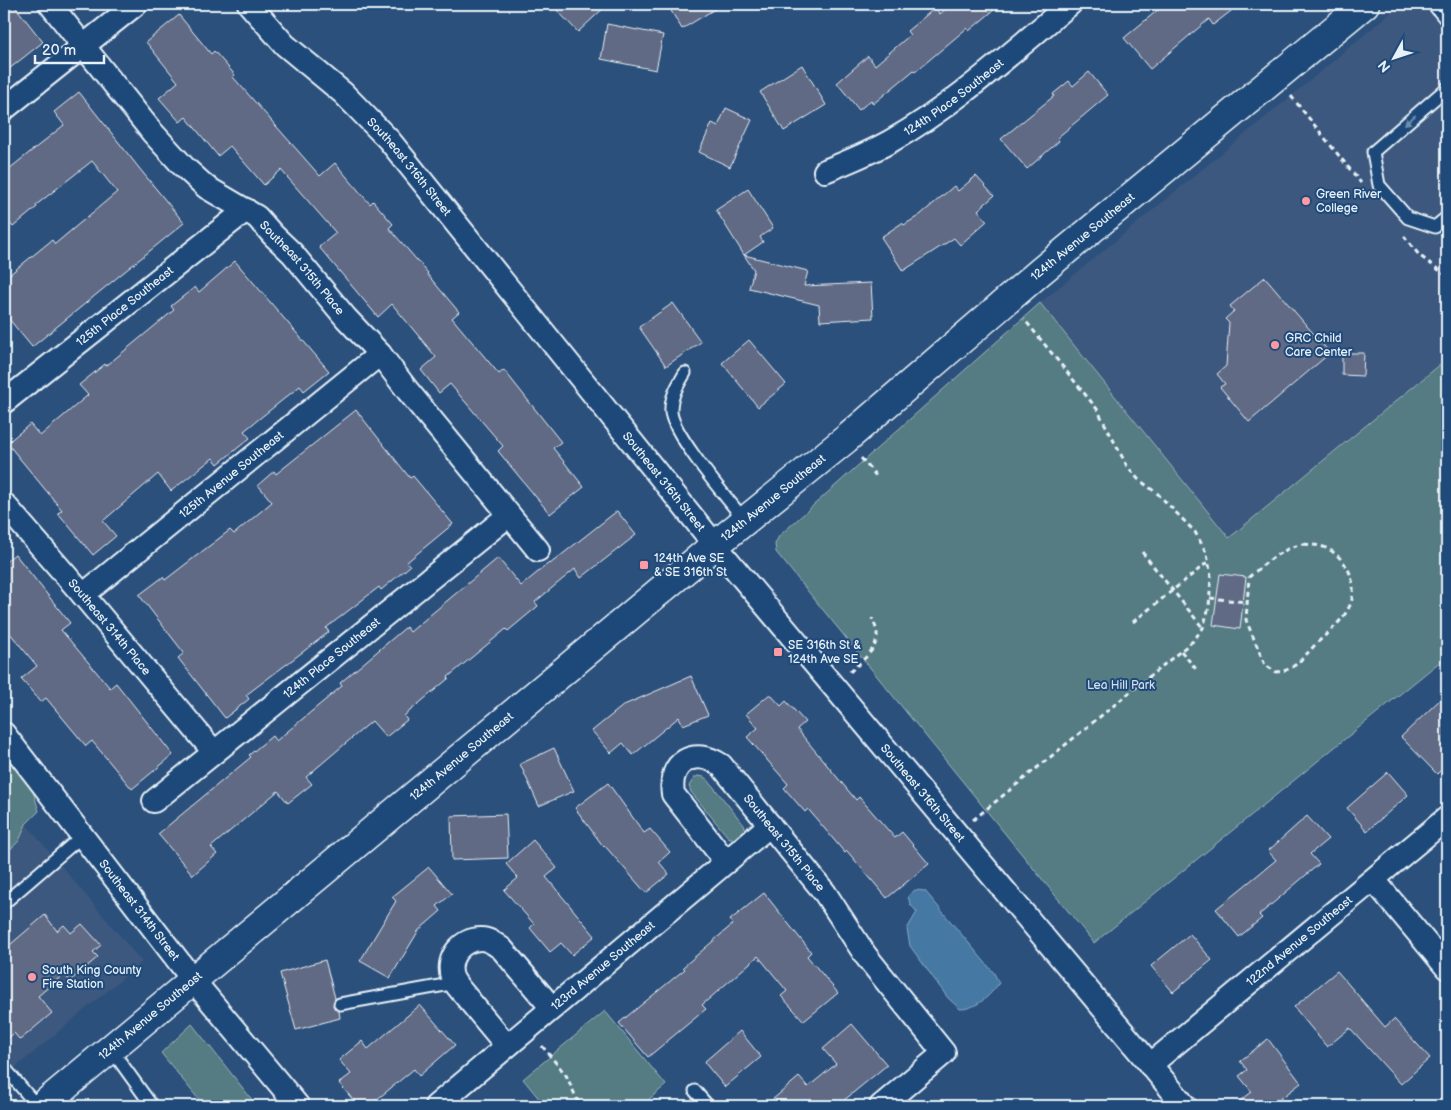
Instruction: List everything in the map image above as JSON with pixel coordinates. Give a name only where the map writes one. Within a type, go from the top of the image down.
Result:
[{"type":"street","name":"Southeast 315th Place","points":[[50,4],[152,132],[183,166],[206,188],[257,217],[292,252],[346,318],[380,354],[538,550]]},
{"type":"street","points":[[4,109],[82,45],[136,4]]},
{"type":"street","name":"Southeast 316th Street","points":[[249,4],[286,44],[348,97],[389,140],[715,545],[1185,1106]]},
{"type":"street","name":"124th Place Southeast","points":[[825,171],[863,156],[921,123],[1070,4]]},
{"type":"street","name":"124th Avenue Southeast","points":[[42,1106],[745,520],[846,439],[1008,300],[1366,4]]},
{"type":"street","name":"125th Place Southeast","points":[[4,402],[246,210]]},
{"type":"street","name":"125th Avenue Southeast","points":[[83,595],[380,354]]},
{"type":"street","name":"Southeast 314th Place","points":[[4,504],[214,752]]},
{"type":"street","name":"124th Place Southeast","points":[[154,801],[509,515]]},
{"type":"street","name":"Southeast 314th Street","points":[[4,734],[193,980],[298,1106]]},
{"type":"street","name":"Southeast 315th Place","points":[[726,862],[673,794],[671,783],[674,772],[680,764],[690,758],[701,756],[721,765],[825,893],[866,956],[944,1054],[881,1106]]},
{"type":"street","name":"122nd Avenue Southeast","points":[[1150,1065],[1447,818]]},
{"type":"street","name":"123rd Avenue Southeast","points":[[436,1106],[770,825]]},
{"type":"street","points":[[1374,880],[1447,968]]},
{"type":"street","points":[[507,1046],[452,977],[451,966],[454,955],[461,946],[471,940],[482,939],[493,942],[502,949],[552,1008]]},
{"type":"lane","points":[[1433,4],[1447,21]]},
{"type":"lane","points":[[1447,88],[1373,152],[1379,185],[1408,218],[1435,227],[1447,218]]},
{"type":"lane","points":[[685,373],[673,392],[671,411],[673,422],[684,441],[745,520]]},
{"type":"lane","points":[[4,903],[82,836]]},
{"type":"lane","points":[[340,1004],[456,983]]},
{"type":"lane","points":[[111,1049],[152,1106]]},
{"type":"lane","points":[[4,1067],[37,1106]]},
{"type":"lane","points":[[695,1091],[708,1106]]},
{"type":"path","points":[[957,833],[1193,641],[1203,628],[1210,598],[1211,576],[1207,554],[1195,532],[1127,466],[1097,410],[1008,300]]},
{"type":"path","points":[[1304,544],[1321,546],[1330,550],[1349,569],[1353,580],[1351,602],[1345,614],[1291,670],[1283,672],[1276,672],[1265,665],[1246,620],[1247,602],[1249,577],[1289,547],[1304,544]]},
{"type":"path","points":[[1142,552],[1203,628]]},
{"type":"path","points":[[1133,622],[1208,562]]},
{"type":"path","points":[[1210,598],[1247,602]]},
{"type":"path","points":[[835,687],[873,649],[877,633],[872,618]]},
{"type":"path","points":[[1181,651],[1196,669]]},
{"type":"path","points":[[528,1029],[566,1076],[580,1106]]},
{"type":"shaded area","name":"Green River College","points":[[1401,4],[1447,4],[1447,359],[1229,538],[1040,303]]},
{"type":"shaded area","points":[[26,824],[142,962],[4,1077],[4,842]]},
{"type":"shaded area","points":[[915,890],[925,891],[994,973],[999,983],[987,997],[972,1007],[960,1009],[948,998],[910,946],[907,929],[917,912],[910,904],[908,896]]},
{"type":"green space","name":"Lea Hill Park","points":[[1040,303],[1229,538],[1447,359],[1447,656],[1094,943],[776,552],[775,544],[779,536]]},
{"type":"green space","points":[[4,751],[30,782],[39,811],[26,824],[19,841],[4,855]]},
{"type":"green space","points":[[698,776],[708,780],[744,825],[746,830],[741,837],[728,837],[691,792],[689,786],[694,778]]},
{"type":"green space","points":[[605,1011],[666,1085],[641,1106],[545,1106],[523,1079]]},
{"type":"green space","points":[[192,1024],[257,1106],[204,1106],[161,1053]]},
{"type":"building","points":[[551,4],[608,4],[578,32]]},
{"type":"building","points":[[667,4],[723,4],[682,29]]},
{"type":"building","points":[[951,4],[1001,4],[969,31],[967,28],[915,72],[914,70],[873,104],[871,100],[859,110],[837,83],[868,56],[875,65],[910,35],[907,31],[935,8],[940,14]]},
{"type":"building","points":[[1165,4],[1240,4],[1213,25],[1209,19],[1150,69],[1124,38]]},
{"type":"building","points":[[14,5],[43,42],[4,73],[4,13]]},
{"type":"building","points":[[179,15],[211,54],[214,51],[235,75],[233,77],[320,176],[335,163],[370,204],[373,201],[393,224],[389,228],[459,312],[452,318],[499,374],[504,370],[561,442],[553,448],[584,487],[550,514],[498,451],[503,446],[450,384],[439,393],[421,370],[436,357],[392,304],[378,317],[319,247],[336,233],[281,170],[264,185],[230,146],[218,156],[186,117],[180,122],[159,98],[178,82],[146,42]]},
{"type":"building","points":[[607,24],[663,35],[656,70],[601,59]]},
{"type":"building","points":[[802,65],[826,105],[784,131],[760,92]]},
{"type":"building","points":[[1089,72],[1108,95],[1057,138],[1059,141],[1027,169],[1001,139],[1054,96],[1053,94],[1069,81],[1073,86]]},
{"type":"building","points":[[79,92],[184,223],[32,347],[4,313],[4,279],[52,240],[55,244],[117,192],[92,161],[36,205],[37,207],[13,227],[4,216],[4,173],[64,125],[54,112]]},
{"type":"building","points":[[726,108],[752,120],[730,167],[699,152],[712,123],[718,126]]},
{"type":"building","points":[[976,176],[994,196],[978,210],[987,221],[960,245],[954,238],[903,271],[881,237],[902,223],[904,225],[920,215],[954,186],[958,191]]},
{"type":"building","points":[[748,189],[773,228],[760,237],[763,242],[744,255],[716,210]]},
{"type":"building","points":[[744,255],[808,271],[804,286],[871,283],[873,318],[820,321],[819,305],[749,288],[754,270]]},
{"type":"building","points":[[235,261],[329,371],[304,391],[300,386],[244,431],[250,438],[218,464],[213,458],[171,491],[158,474],[103,521],[116,536],[93,555],[58,513],[62,510],[7,443],[30,424],[40,436],[88,395],[79,385],[105,364],[106,366],[174,310],[171,306],[195,287],[199,292]]},
{"type":"building","name":"GRC Child Care Center","points":[[1265,277],[1330,353],[1249,422],[1220,387],[1225,384],[1217,374],[1226,366],[1229,323],[1225,319],[1234,311],[1230,306]]},
{"type":"building","points":[[673,303],[701,342],[666,366],[639,327]]},
{"type":"building","points":[[749,340],[786,384],[758,407],[722,363]]},
{"type":"building","points":[[1342,353],[1364,353],[1363,376],[1342,375]]},
{"type":"building","points":[[356,410],[410,478],[413,476],[453,524],[407,562],[410,566],[381,590],[379,587],[326,628],[329,632],[246,695],[249,699],[225,718],[178,658],[184,653],[139,595],[163,577],[165,580],[230,530],[234,534],[272,502],[258,485],[274,471],[276,474]]},
{"type":"building","points":[[617,511],[636,535],[581,578],[575,569],[535,602],[538,606],[508,631],[506,629],[404,716],[407,720],[386,737],[372,721],[306,777],[312,784],[288,803],[278,791],[211,847],[217,854],[193,875],[158,834],[251,757],[249,755],[272,736],[276,741],[342,686],[340,683],[406,627],[410,632],[498,558],[521,586]]},
{"type":"building","points":[[15,554],[70,623],[61,630],[110,688],[116,683],[173,755],[132,789],[92,741],[86,746],[46,698],[41,702],[21,679],[37,666],[4,626],[4,563]]},
{"type":"building","points":[[1220,574],[1246,577],[1240,629],[1213,625]]},
{"type":"building","points":[[691,676],[708,715],[683,725],[679,717],[633,755],[623,743],[611,753],[592,731],[624,705]]},
{"type":"building","points":[[1447,693],[1447,764],[1437,774],[1401,737]]},
{"type":"building","points":[[770,694],[781,706],[786,701],[805,722],[797,729],[856,800],[859,797],[895,838],[902,832],[929,864],[887,898],[847,851],[845,853],[808,809],[805,812],[784,788],[788,784],[747,737],[758,728],[746,714]]},
{"type":"building","points":[[554,748],[574,791],[539,806],[520,764]]},
{"type":"building","points":[[1388,772],[1408,795],[1367,831],[1347,808]]},
{"type":"building","points":[[608,783],[644,833],[650,829],[670,852],[659,862],[669,874],[646,893],[603,846],[575,808]]},
{"type":"building","points":[[506,814],[508,858],[452,860],[451,816]]},
{"type":"building","points":[[1307,816],[1328,839],[1310,854],[1319,864],[1259,915],[1262,918],[1239,937],[1216,909],[1276,860],[1268,851]]},
{"type":"building","points":[[533,840],[557,868],[546,877],[595,936],[572,955],[561,943],[550,952],[530,928],[534,924],[504,890],[518,878],[506,864]]},
{"type":"building","points":[[429,867],[452,894],[437,906],[441,911],[419,930],[390,978],[360,961],[396,901],[392,897]]},
{"type":"building","points":[[764,893],[811,952],[807,956],[838,993],[804,1021],[781,996],[787,991],[758,956],[702,1005],[706,1009],[648,1057],[619,1023],[685,969],[683,967],[733,924],[730,920]]},
{"type":"building","name":"South King County Fire Station","points":[[45,915],[57,931],[64,925],[71,933],[82,924],[101,945],[93,952],[98,957],[70,981],[64,974],[38,996],[52,1013],[20,1040],[14,1033],[4,1042],[4,950]]},
{"type":"building","points":[[1190,934],[1212,960],[1173,992],[1151,966]]},
{"type":"building","points":[[325,960],[335,998],[333,1006],[339,1011],[340,1018],[296,1030],[280,973]]},
{"type":"building","points":[[1337,971],[1385,1027],[1394,1019],[1430,1058],[1401,1084],[1350,1028],[1327,1047],[1294,1007]]},
{"type":"building","points":[[420,1005],[455,1045],[419,1076],[414,1069],[369,1106],[358,1106],[339,1083],[351,1074],[339,1060],[362,1041],[368,1049]]},
{"type":"building","points":[[852,1024],[887,1065],[837,1106],[765,1106],[799,1077],[808,1087],[836,1064],[823,1049]]},
{"type":"building","points":[[740,1031],[761,1057],[725,1087],[704,1062]]},
{"type":"building","points":[[1268,1039],[1301,1083],[1271,1106],[1233,1106],[1252,1092],[1239,1076],[1247,1070],[1240,1061]]},
{"type":"place","name":"Green River College","points":[[1306,201]]},
{"type":"place","name":"GRC Child Care Center","points":[[1275,345]]},
{"type":"place","name":"124th Ave SE & SE 316th St","points":[[644,565]]},
{"type":"place","name":"SE 316th St & 124th Ave SE","points":[[778,652]]},
{"type":"place","name":"South King County Fire Station","points":[[32,977]]}]
